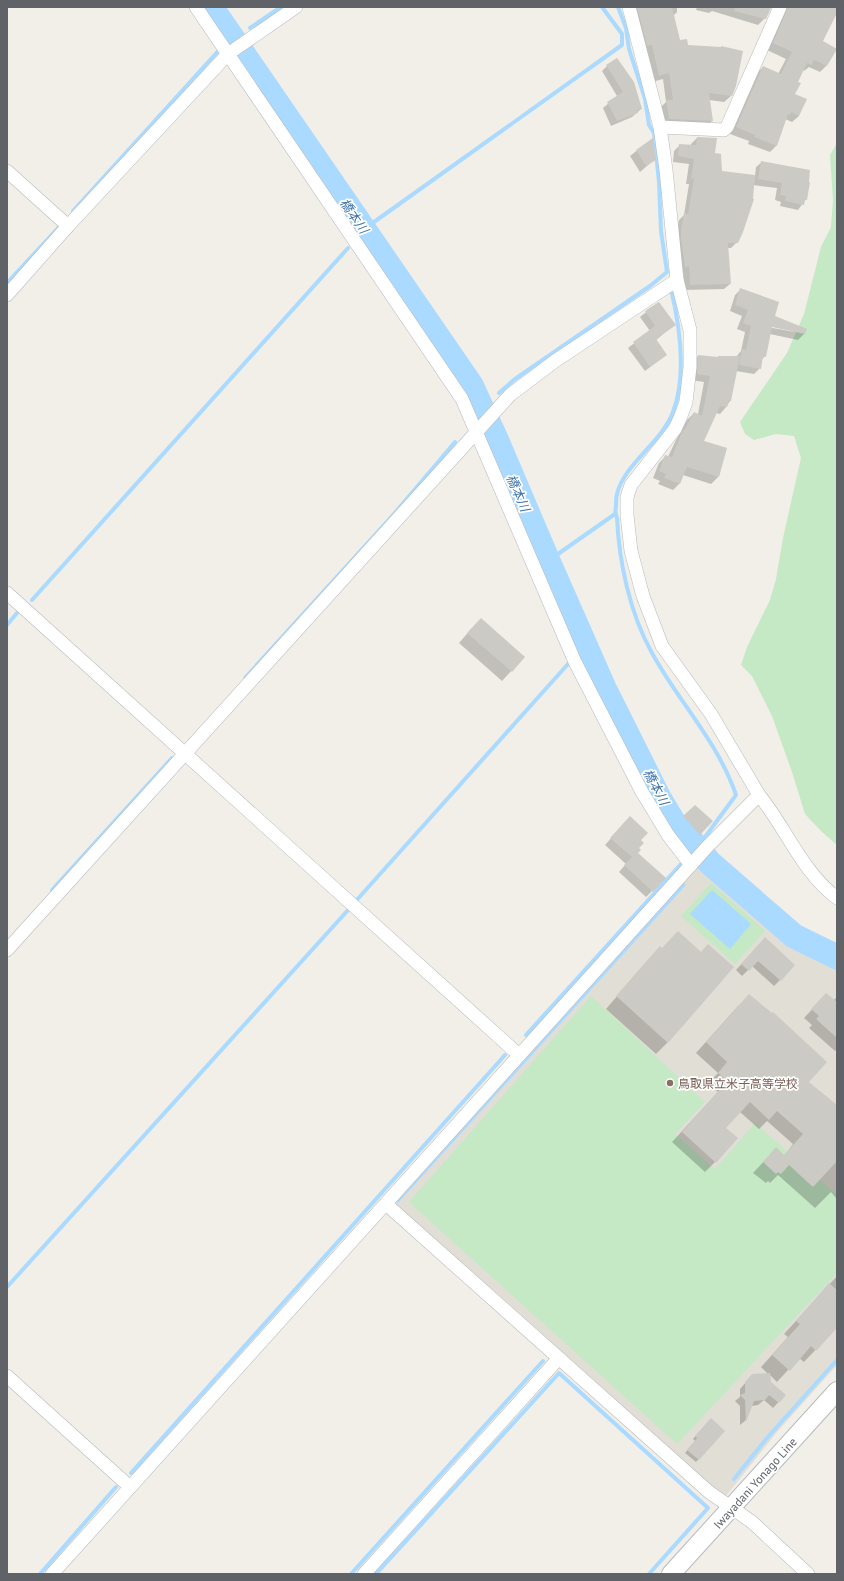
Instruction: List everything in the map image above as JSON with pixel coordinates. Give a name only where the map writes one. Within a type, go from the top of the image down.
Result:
[{"type":"main road","name":"Iwayadani Yonago Line","points":[[672,1574],[837,1391]]},
{"type":"street","points":[[196,7],[462,399],[575,662],[642,792],[668,835],[693,863]]},
{"type":"street","points":[[7,295],[68,226],[228,54],[296,7]]},
{"type":"street","points":[[629,7],[660,127],[666,170],[677,280],[690,330],[690,367],[686,402],[675,429],[631,485],[627,496],[627,514],[631,551],[643,596],[662,646],[711,714],[759,795],[768,806],[814,876],[837,898]]},
{"type":"street","points":[[660,127],[724,130],[780,7]]},
{"type":"street","points":[[7,170],[68,226]]},
{"type":"street","points":[[7,950],[510,395],[555,361],[677,280]]},
{"type":"street","points":[[7,593],[519,1055]]},
{"type":"street","points":[[52,1574],[707,847],[759,795]]},
{"type":"street","points":[[386,1204],[709,1492],[731,1509],[752,1522],[808,1574]]},
{"type":"street","points":[[364,1574],[558,1358]]},
{"type":"street","points":[[7,1376],[130,1487]]},
{"type":"shaded area","name":"鳥取県立米子高等学校","points":[[702,862],[783,937],[837,963],[837,1365],[777,1432],[726,1496],[721,1496],[394,1203]]},
{"type":"green space","points":[[837,143],[837,845],[805,814],[772,716],[752,676],[741,665],[747,647],[770,600],[776,579],[783,538],[801,458],[794,436],[776,434],[754,440],[745,434],[740,422],[787,353],[804,314],[821,247],[831,227],[833,200],[830,155]]},
{"type":"green space","points":[[711,883],[765,931],[735,964],[681,916]]},
{"type":"green space","points":[[591,996],[705,1102],[675,1134],[715,1169],[755,1123],[837,1195],[837,1273],[677,1444],[409,1202]]},
{"type":"water","points":[[684,883],[686,885],[398,1203],[397,1201]]},
{"type":"water","points":[[712,890],[751,924],[730,949],[690,914]]},
{"type":"building","points":[[637,7],[672,7],[680,40],[687,39],[688,45],[721,46],[743,51],[736,86],[732,96],[709,93],[713,121],[669,119],[666,100],[673,100],[669,73],[659,76],[652,45],[647,46]]},
{"type":"building","points":[[735,7],[771,8],[766,19],[734,11]]},
{"type":"building","points":[[788,7],[837,7],[837,13],[823,41],[837,49],[827,66],[814,60],[812,65],[807,63],[798,82],[801,83],[795,94],[807,99],[799,116],[791,112],[790,115],[788,114],[777,146],[754,137],[755,135],[736,127],[763,66],[781,74],[792,52],[773,43]]},
{"type":"building","points":[[617,58],[634,82],[642,109],[637,110],[638,113],[617,121],[607,102],[623,92],[606,65]]},
{"type":"building","points":[[697,137],[717,138],[715,153],[721,154],[722,171],[755,175],[754,199],[743,232],[738,243],[728,243],[731,284],[690,285],[689,266],[685,267],[681,230],[684,213],[688,214],[694,179],[691,178],[694,159],[678,156],[679,144],[696,145]]},
{"type":"building","points":[[653,138],[656,160],[646,166],[636,150]]},
{"type":"building","points":[[761,161],[810,170],[807,200],[805,200],[804,205],[785,201],[786,196],[780,195],[782,183],[758,179]]},
{"type":"building","points":[[740,288],[779,302],[775,316],[807,329],[805,334],[772,327],[766,357],[763,356],[761,369],[739,365],[742,349],[746,350],[751,326],[743,323],[748,310],[735,305]]},
{"type":"building","points":[[659,302],[676,325],[656,339],[667,355],[650,367],[633,342],[655,326],[645,311]]},
{"type":"building","points":[[698,355],[718,357],[740,356],[731,401],[729,400],[727,407],[720,406],[704,441],[727,448],[719,477],[687,467],[680,484],[664,478],[666,474],[659,471],[665,455],[672,457],[681,434],[694,412],[702,416],[710,376],[697,374]]},
{"type":"building","points":[[481,618],[525,657],[512,672],[467,633]]},
{"type":"building","points":[[695,805],[713,821],[700,835],[683,816]]},
{"type":"building","points":[[630,816],[648,833],[641,840],[644,843],[639,848],[641,850],[638,853],[666,878],[653,892],[624,865],[632,857],[610,838]]},
{"type":"building","points":[[678,931],[701,952],[708,944],[734,967],[668,1043],[616,996],[660,946],[662,948]]},
{"type":"building","points":[[765,937],[795,965],[781,981],[758,961],[749,971],[741,964]]},
{"type":"building","points":[[826,993],[837,1002],[837,1038],[816,1019],[819,1016],[811,1009]]},
{"type":"building","points":[[749,994],[772,1013],[773,1012],[827,1062],[809,1082],[837,1105],[837,1161],[813,1187],[789,1165],[781,1174],[778,1172],[776,1174],[763,1162],[776,1147],[784,1155],[803,1134],[777,1111],[769,1120],[750,1102],[726,1128],[738,1138],[716,1163],[682,1132],[727,1081],[718,1073],[727,1062],[706,1042]]},
{"type":"building","points":[[829,1283],[837,1290],[837,1328],[816,1351],[811,1346],[790,1371],[772,1355],[800,1324],[796,1321]]},
{"type":"building","points":[[770,1373],[771,1382],[786,1395],[779,1403],[769,1395],[765,1400],[754,1401],[746,1422],[745,1400],[740,1395],[745,1393],[745,1382],[752,1374]]},
{"type":"building","points":[[711,1418],[725,1431],[699,1460],[687,1450],[697,1438],[695,1436]]},
{"type":"waterway","name":"橋本川","points":[[211,7],[471,385],[604,688],[659,798],[674,823],[710,863],[794,936],[837,957]]},
{"type":"waterway","points":[[250,28],[281,7]]},
{"type":"waterway","points":[[374,222],[622,45],[622,34],[602,7]]},
{"type":"waterway","points":[[499,393],[515,379],[650,286],[667,272],[661,231],[659,182],[654,133],[649,125],[645,99],[629,49],[626,28],[618,7]]},
{"type":"waterway","points":[[73,211],[220,49]]},
{"type":"waterway","points":[[7,283],[60,226]]},
{"type":"waterway","points":[[32,600],[348,248]]},
{"type":"waterway","points":[[671,289],[681,351],[680,383],[677,398],[668,423],[627,473],[621,483],[617,496],[615,512],[623,570],[632,605],[644,638],[662,671],[719,757],[736,795],[705,837]]},
{"type":"waterway","points":[[245,678],[394,514],[455,442]]},
{"type":"waterway","points":[[548,561],[615,514]]},
{"type":"waterway","points":[[7,625],[17,613]]},
{"type":"waterway","points":[[355,902],[568,664]]},
{"type":"waterway","points":[[52,890],[172,758]]},
{"type":"waterway","points":[[526,1035],[681,864]]},
{"type":"waterway","points":[[7,1287],[349,909]]},
{"type":"waterway","points":[[131,1473],[505,1055]]},
{"type":"waterway","points":[[734,1479],[767,1438],[837,1360]]},
{"type":"waterway","points":[[351,1574],[543,1361]]},
{"type":"waterway","points":[[376,1574],[559,1373],[708,1508],[649,1574]]},
{"type":"waterway","points":[[40,1574],[116,1487]]},
{"type":"place","name":"鳥取県立米子高等学校","points":[[670,1083]]}]
